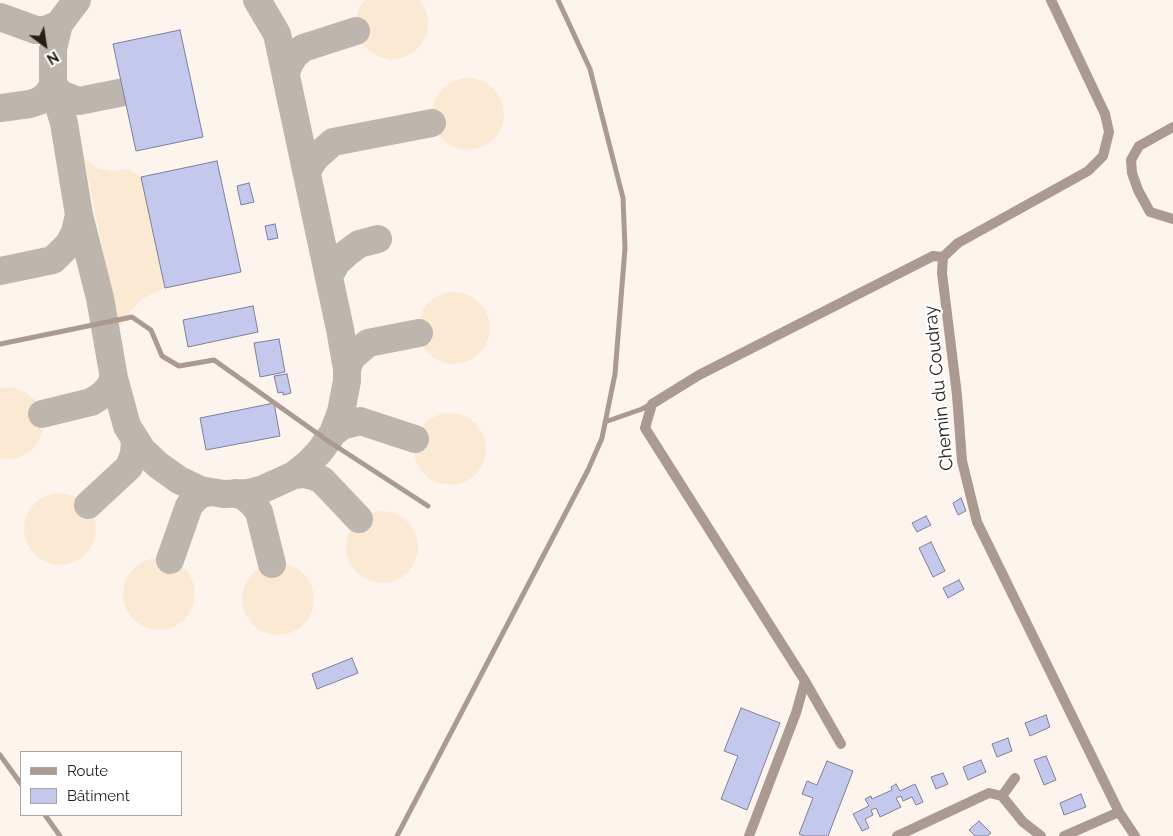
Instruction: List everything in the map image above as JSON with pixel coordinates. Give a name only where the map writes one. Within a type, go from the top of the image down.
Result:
[{"type":"street","points":[[841,744],[805,681],[645,428],[652,404],[699,375],[933,256],[943,257],[958,243],[1088,171],[1103,156],[1109,132],[1105,114],[1051,0]]},
{"type":"street","points":[[1173,127],[1139,146],[1131,160],[1132,173],[1138,190],[1150,212],[1173,220]]},
{"type":"street","name":"Chemin du Coudray","points":[[943,257],[942,273],[957,395],[962,462],[977,522],[1119,812],[1135,836]]},
{"type":"street","points":[[749,836],[796,713],[805,681]]},
{"type":"street","points":[[1002,796],[1015,778]]},
{"type":"street","points":[[897,836],[989,793],[1002,796],[1022,822],[1041,836]]},
{"type":"street","points":[[1064,836],[1119,812]]},
{"type":"lane","points":[[398,836],[588,470],[602,438],[615,374],[625,248],[623,198],[590,69],[558,0]]},
{"type":"lane","points":[[0,344],[132,317],[151,330],[162,356],[179,366],[214,360],[328,441],[428,506]]},
{"type":"lane","points":[[605,422],[652,404]]},
{"type":"lane","points":[[0,755],[20,783]]},
{"type":"lane","points":[[45,816],[60,836]]},
{"type":"shaded area","points":[[365,0],[420,0],[426,10],[428,21],[427,33],[422,44],[413,53],[391,60],[379,57],[369,51],[361,43],[357,32],[356,20],[359,8]]},
{"type":"shaded area","points":[[468,78],[488,84],[498,94],[504,114],[498,134],[488,144],[468,150],[448,144],[438,134],[432,114],[438,94],[448,84]]},
{"type":"shaded area","points":[[84,157],[97,168],[113,171],[129,169],[141,177],[165,288],[142,299],[129,312],[119,330]]},
{"type":"shaded area","points":[[454,292],[474,298],[484,308],[490,328],[484,348],[474,358],[454,364],[434,358],[424,348],[418,328],[424,308],[434,298]]},
{"type":"shaded area","points":[[13,387],[25,392],[34,399],[40,409],[43,421],[42,433],[37,444],[28,453],[17,458],[5,459],[0,458],[0,388]]},
{"type":"shaded area","points":[[450,413],[470,419],[480,429],[486,449],[480,469],[470,479],[450,485],[430,479],[420,469],[414,449],[420,429],[430,419]]},
{"type":"shaded area","points":[[60,493],[80,499],[90,509],[96,529],[90,549],[80,559],[60,565],[40,559],[30,549],[24,529],[30,509],[40,499]]},
{"type":"shaded area","points":[[382,511],[402,517],[412,527],[418,547],[412,567],[402,577],[382,583],[362,577],[352,567],[346,547],[352,527],[362,517]]},
{"type":"shaded area","points":[[159,558],[179,564],[189,574],[195,594],[189,614],[179,624],[159,630],[139,624],[129,614],[123,594],[129,574],[139,564]]},
{"type":"shaded area","points":[[278,563],[298,569],[308,579],[314,599],[308,619],[298,629],[278,635],[258,629],[248,619],[242,599],[248,579],[258,569]]},
{"type":"building","points":[[180,30],[203,137],[136,151],[113,44]]},
{"type":"building","points":[[217,161],[241,272],[165,288],[141,177]]},
{"type":"building","points":[[249,183],[254,202],[241,205],[237,186]]},
{"type":"building","points":[[275,224],[278,238],[268,240],[265,226]]},
{"type":"building","points":[[253,306],[258,332],[188,347],[183,320]]},
{"type":"building","points":[[279,339],[285,372],[260,377],[254,343]]},
{"type":"building","points":[[287,374],[291,393],[283,395],[283,392],[278,393],[274,376]]},
{"type":"building","points":[[274,403],[280,436],[206,450],[200,418]]},
{"type":"building","points":[[961,498],[966,511],[958,515],[953,503]]},
{"type":"building","points":[[926,516],[931,525],[917,532],[912,523]]},
{"type":"building","points":[[931,542],[945,571],[933,577],[919,548]]},
{"type":"building","points":[[959,580],[964,589],[948,598],[943,588]]},
{"type":"building","points":[[352,658],[358,673],[317,689],[312,674]]},
{"type":"building","points":[[741,708],[780,723],[747,810],[721,799],[738,756],[724,751]]},
{"type":"building","points":[[1046,715],[1050,727],[1030,736],[1025,723]]},
{"type":"building","points":[[1008,738],[1012,751],[997,757],[992,744]]},
{"type":"building","points":[[1046,756],[1056,780],[1044,785],[1034,760]]},
{"type":"building","points":[[981,760],[986,772],[968,780],[963,767]]},
{"type":"building","points":[[827,761],[853,771],[828,836],[805,836],[799,834],[813,798],[802,794],[807,781],[817,785]]},
{"type":"building","points":[[943,773],[948,784],[936,789],[931,777]]},
{"type":"building","points":[[896,784],[900,791],[915,784],[923,802],[916,805],[912,797],[903,801],[901,796],[896,798],[901,807],[880,817],[876,808],[871,810],[873,815],[865,819],[869,828],[862,831],[853,814],[869,806],[865,799],[871,796],[872,799],[892,790],[891,787]]},
{"type":"building","points":[[1081,794],[1086,807],[1064,815],[1060,803]]},
{"type":"building","points":[[979,821],[991,833],[987,836],[975,836],[969,830]]},
{"type":"taxiway","points":[[77,0],[59,24],[53,49],[53,86],[64,123],[79,215],[100,298],[114,378],[127,426],[142,450],[158,465],[179,480],[200,490],[223,494],[248,493],[261,490],[294,475],[309,463],[333,433],[341,412],[347,381],[347,369],[340,329],[277,34],[257,0]]},
{"type":"taxiway","points":[[0,17],[36,30],[45,30],[59,24]]},
{"type":"taxiway","points":[[286,73],[295,55],[303,48],[356,31]]},
{"type":"taxiway","points":[[0,108],[39,101],[47,95],[53,86],[62,95],[79,101],[124,92]]},
{"type":"taxiway","points":[[307,171],[315,158],[333,142],[432,123]]},
{"type":"taxiway","points":[[0,271],[53,260],[69,244],[75,232],[79,215]]},
{"type":"taxiway","points":[[329,276],[337,262],[347,253],[359,244],[378,239]]},
{"type":"taxiway","points":[[347,369],[351,358],[368,343],[419,333]]},
{"type":"taxiway","points":[[42,414],[91,402],[109,388],[114,378]]},
{"type":"taxiway","points":[[333,433],[342,426],[360,421],[415,439]]},
{"type":"taxiway","points":[[88,505],[129,467],[134,454],[135,440]]},
{"type":"taxiway","points":[[294,475],[304,474],[322,480],[359,519]]},
{"type":"taxiway","points":[[170,560],[189,506],[201,494],[211,492]]},
{"type":"taxiway","points":[[235,493],[245,497],[259,512],[272,564]]}]
